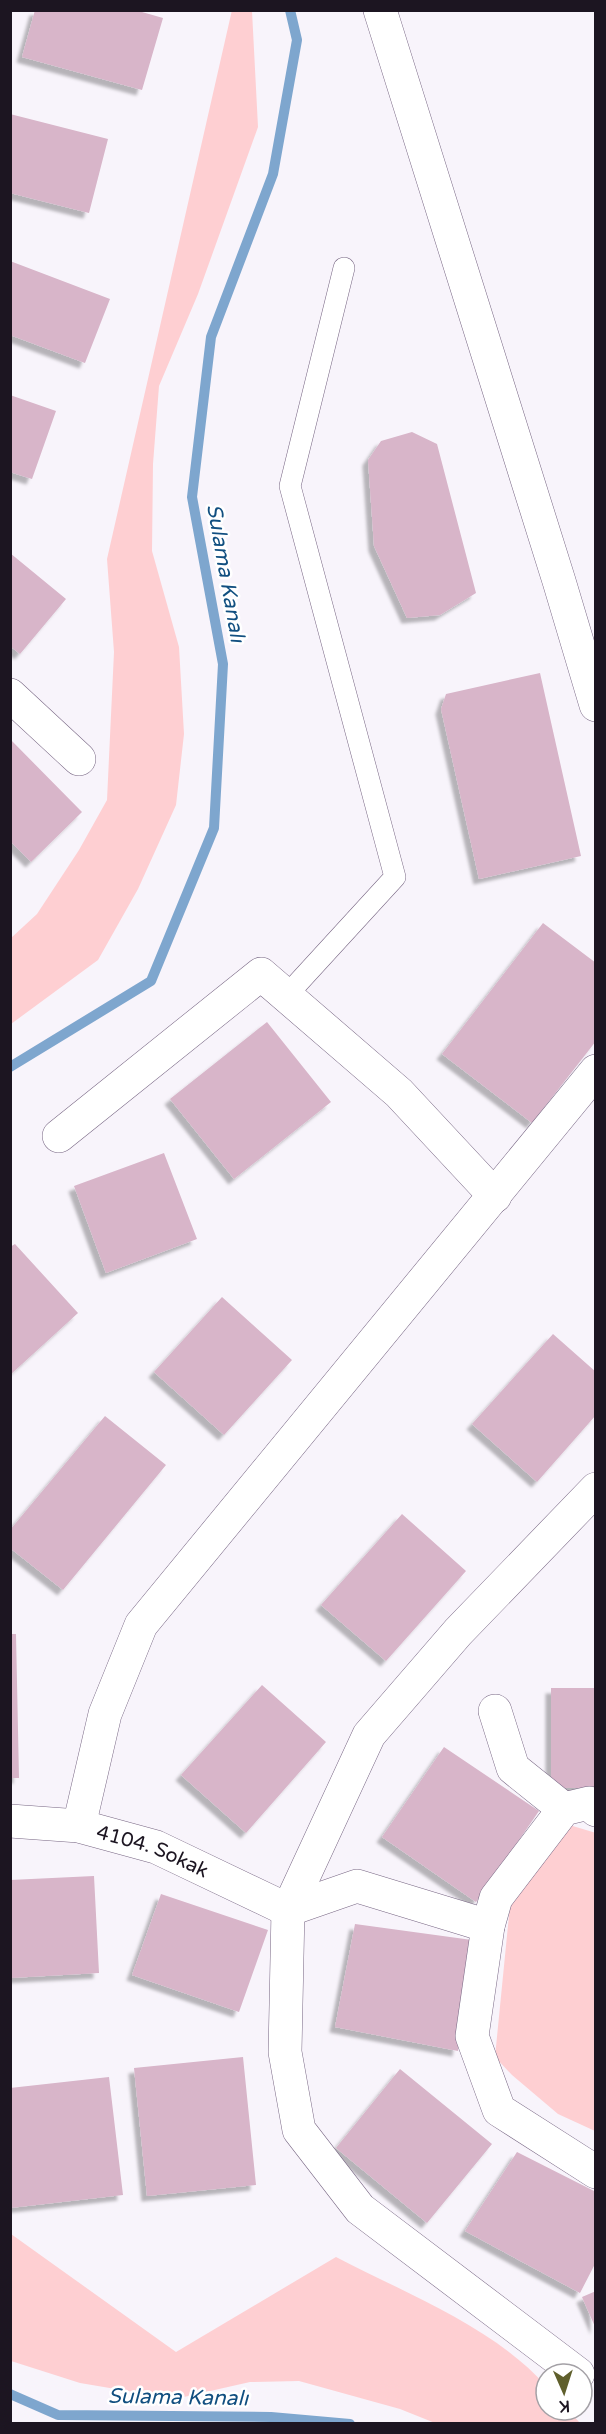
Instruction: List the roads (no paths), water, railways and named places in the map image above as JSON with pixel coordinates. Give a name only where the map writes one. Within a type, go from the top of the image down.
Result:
[{"type":"street","points":[[380,10],[549,547],[596,705]]},
{"type":"street","points":[[10,695],[79,759]]},
{"type":"street","points":[[59,1136],[261,974],[399,1093],[495,1196]]},
{"type":"street","points":[[79,1826],[105,1714],[141,1625],[207,1541],[495,1196],[596,1071]]},
{"type":"street","points":[[562,2362],[360,2209],[299,2130],[285,2052],[288,1910],[369,1735],[458,1632],[596,1489]]},
{"type":"street","points":[[495,1711],[513,1768],[580,1809],[496,1898],[488,1926],[472,2036],[499,2110],[596,2172]]},
{"type":"street","name":"4104. Sokak","points":[[10,1821],[79,1826],[156,1847],[288,1910]]},
{"type":"street","points":[[288,1910],[357,1886],[488,1926]]},
{"type":"lane","points":[[286,996],[395,877],[290,486],[344,268]]},
{"type":"waterway","name":"Sulama Kanalı","points":[[10,1067],[151,981],[214,828],[223,664],[192,497],[211,337],[273,174],[297,40],[290,10]]},
{"type":"waterway","name":"Sulama Kanalı","points":[[10,2394],[58,2415],[271,2417],[350,2424]]}]
